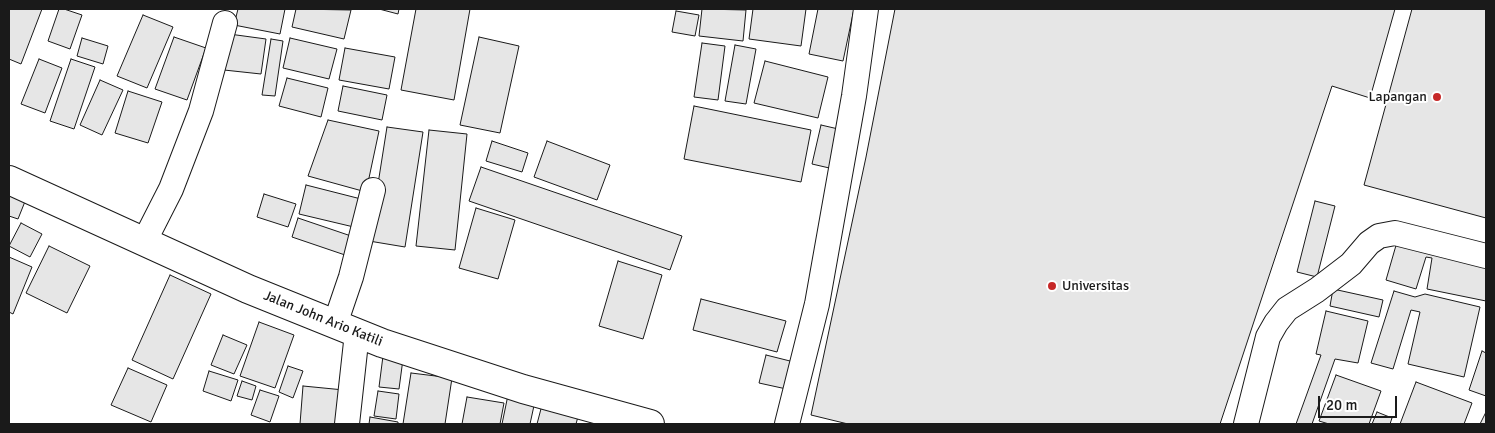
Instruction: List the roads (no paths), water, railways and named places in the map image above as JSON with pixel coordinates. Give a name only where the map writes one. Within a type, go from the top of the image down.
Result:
[{"type":"main road","name":"Jalan John Ario Katili","points":[[9,180],[248,289],[382,343],[523,389],[650,424]]},
{"type":"street","points":[[787,424],[817,304],[854,96],[866,9]]},
{"type":"street","points":[[144,242],[171,189],[201,111],[226,23]]},
{"type":"street","points":[[347,424],[346,328],[351,277],[373,190]]},
{"type":"street","points":[[1246,424],[1268,337],[1276,323],[1287,309],[1317,290],[1351,264],[1369,243],[1379,236],[1395,232],[1486,256]]},
{"type":"place","name":"Lapangan","points":[[1437,97]]},
{"type":"place","name":"Universitas","points":[[1052,286]]}]
